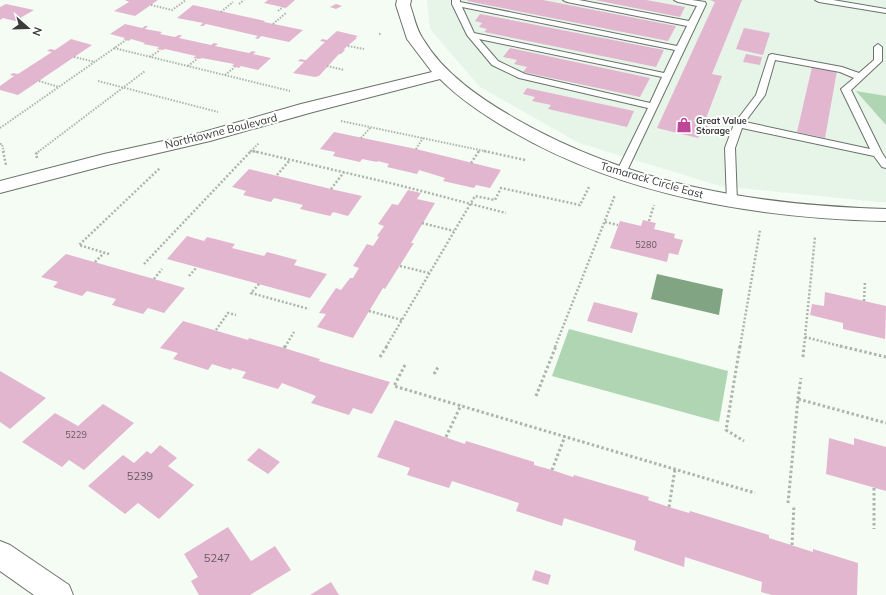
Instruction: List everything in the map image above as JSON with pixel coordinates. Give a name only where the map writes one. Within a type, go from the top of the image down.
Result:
[{"type":"street","name":"Tamarack Circle East","points":[[404,0],[403,5],[415,38],[442,74],[473,101],[514,127],[563,151],[621,173],[672,188],[732,202],[790,210],[848,215],[886,215]]},
{"type":"street","name":"Northtowne Boulevard","points":[[0,188],[104,160],[204,137],[307,108],[442,74]]},
{"type":"street","points":[[0,554],[58,595]]},
{"type":"lane","points":[[566,0],[692,24]]},
{"type":"lane","points":[[621,173],[702,4],[678,0]]},
{"type":"lane","points":[[819,0],[886,11]]},
{"type":"lane","points":[[456,2],[680,49]]},
{"type":"lane","points":[[456,2],[471,35],[495,63],[522,76],[653,106]]},
{"type":"lane","points":[[471,35],[668,76]]},
{"type":"lane","points":[[878,47],[878,61],[846,89],[877,154],[886,165]]},
{"type":"lane","points":[[732,202],[730,148],[739,124],[760,95],[772,56],[842,70],[860,77]]},
{"type":"lane","points":[[739,124],[877,154]]},
{"type":"path","points":[[151,5],[172,10],[186,0]]},
{"type":"path","points":[[239,4],[244,0]]},
{"type":"path","points":[[221,12],[233,2]]},
{"type":"path","points":[[278,11],[283,7]]},
{"type":"path","points":[[273,24],[286,13]]},
{"type":"path","points":[[0,128],[126,40]]},
{"type":"path","points":[[348,46],[364,49]]},
{"type":"path","points":[[114,48],[294,92]]},
{"type":"path","points":[[150,57],[160,50]]},
{"type":"path","points":[[74,57],[95,62]]},
{"type":"path","points":[[188,66],[197,59]]},
{"type":"path","points":[[327,66],[344,70]]},
{"type":"path","points":[[225,75],[235,67]]},
{"type":"path","points":[[38,162],[36,154],[146,71]]},
{"type":"path","points":[[38,81],[59,87]]},
{"type":"path","points":[[98,81],[224,114]]},
{"type":"path","points":[[336,119],[526,160]]},
{"type":"path","points":[[361,138],[370,127]]},
{"type":"path","points":[[416,149],[423,138]]},
{"type":"path","points":[[144,264],[261,140]]},
{"type":"path","points":[[0,144],[2,144],[8,170]]},
{"type":"path","points":[[251,151],[470,202],[506,213]]},
{"type":"path","points":[[472,163],[479,151]]},
{"type":"path","points":[[277,176],[290,160]]},
{"type":"path","points":[[109,254],[79,246],[163,166]]},
{"type":"path","points":[[331,188],[344,172]]},
{"type":"path","points":[[380,357],[470,202],[475,196],[495,200],[501,188],[580,205],[589,187]]},
{"type":"path","points":[[536,396],[615,195]]},
{"type":"path","points":[[649,221],[654,207]]},
{"type":"path","points":[[605,222],[618,225]]},
{"type":"path","points":[[422,223],[454,230]]},
{"type":"path","points":[[744,441],[726,430],[760,230]]},
{"type":"path","points":[[803,357],[815,237]]},
{"type":"path","points":[[95,262],[104,253]]},
{"type":"path","points":[[400,266],[429,273]]},
{"type":"path","points":[[189,276],[197,267]]},
{"type":"path","points":[[154,279],[162,269]]},
{"type":"path","points":[[864,301],[865,281]]},
{"type":"path","points":[[259,284],[251,293],[309,309]]},
{"type":"path","points":[[369,311],[402,320]]},
{"type":"path","points":[[216,330],[228,313],[236,315]]},
{"type":"path","points":[[284,348],[294,332]]},
{"type":"path","points":[[805,337],[886,357]]},
{"type":"path","points":[[405,365],[394,386],[755,493]]},
{"type":"path","points":[[434,374],[438,367]]},
{"type":"path","points":[[788,503],[801,378]]},
{"type":"path","points":[[798,399],[886,423]]},
{"type":"path","points":[[446,437],[461,406]]},
{"type":"path","points":[[552,470],[565,436]]},
{"type":"path","points":[[669,507],[675,469]]},
{"type":"path","points":[[874,488],[874,529]]},
{"type":"path","points":[[792,545],[794,505]]},
{"type":"shaded area","points":[[427,0],[886,0],[886,202],[720,186],[579,143],[480,87],[430,29]]},
{"type":"shaded area","points":[[856,91],[886,96],[886,125]]},
{"type":"shaded area","points":[[657,274],[723,289],[719,315],[651,299]]},
{"type":"shaded area","points":[[569,329],[728,371],[719,422],[552,376]]},
{"type":"building","points":[[125,0],[158,0],[135,16],[114,11],[129,2]]},
{"type":"building","points":[[268,0],[295,0],[286,8],[264,3]]},
{"type":"building","points":[[543,0],[676,26],[668,41],[467,1]]},
{"type":"building","points":[[595,0],[646,0],[685,7],[680,17]]},
{"type":"building","points":[[710,0],[742,0],[712,74],[722,76],[705,121],[710,122],[706,132],[701,131],[698,138],[657,128],[715,2]]},
{"type":"building","points":[[6,4],[34,10],[15,21],[3,18],[0,20],[0,7]]},
{"type":"building","points":[[336,4],[342,6],[336,9],[330,7]]},
{"type":"building","points":[[193,5],[303,30],[289,42],[261,36],[258,39],[255,38],[258,36],[206,24],[200,26],[203,23],[177,18]]},
{"type":"building","points":[[480,14],[664,50],[656,67],[484,32],[487,29],[479,27],[482,23],[475,21]]},
{"type":"building","points":[[125,24],[142,28],[148,26],[145,29],[162,32],[160,34],[175,37],[182,35],[179,38],[211,45],[214,43],[218,44],[215,46],[249,53],[252,51],[256,52],[253,54],[271,58],[258,70],[241,66],[239,68],[232,66],[234,64],[202,58],[193,58],[196,56],[165,49],[157,49],[159,47],[143,44],[145,43],[131,39],[129,41],[123,39],[125,38],[110,34]]},
{"type":"building","points":[[744,28],[770,33],[763,55],[736,49]]},
{"type":"building","points":[[337,31],[358,36],[319,76],[315,77],[293,73],[304,62],[298,61],[300,59],[306,60],[325,42],[320,41],[322,39],[327,40]]},
{"type":"building","points":[[71,39],[92,45],[18,95],[0,90],[0,86],[14,76],[10,75],[13,73],[18,74],[52,52],[47,51],[50,49],[55,50]]},
{"type":"building","points":[[510,48],[650,78],[640,97],[523,72],[527,67],[514,64],[517,60],[503,57]]},
{"type":"building","points":[[746,54],[762,57],[760,65],[743,62]]},
{"type":"building","points":[[812,67],[837,71],[825,138],[797,132]]},
{"type":"building","points":[[527,88],[634,111],[627,127],[548,109],[551,105],[532,101],[535,97],[523,94]]},
{"type":"building","points":[[334,132],[416,149],[501,170],[490,188],[476,185],[474,188],[443,181],[445,178],[419,170],[417,174],[387,167],[389,164],[378,161],[362,159],[360,162],[333,156],[335,152],[320,149]]},
{"type":"building","points":[[249,169],[362,196],[348,216],[333,212],[330,216],[300,209],[303,205],[274,198],[271,202],[243,195],[246,191],[232,187]]},
{"type":"building","points":[[408,190],[421,193],[417,199],[435,203],[411,243],[414,243],[385,289],[383,288],[353,338],[317,327],[326,314],[319,313],[336,288],[341,290],[350,278],[353,278],[359,268],[353,266],[367,244],[373,246],[379,237],[377,236],[384,226],[378,224],[392,204],[398,205]]},
{"type":"building","points":[[643,220],[656,223],[654,229],[675,234],[674,238],[683,240],[678,255],[669,253],[667,262],[610,248],[620,221],[641,226]]},
{"type":"building","points":[[187,236],[204,241],[207,237],[235,244],[232,248],[264,256],[267,252],[297,260],[294,265],[327,274],[310,298],[167,259]]},
{"type":"building","points":[[66,254],[185,288],[164,313],[148,308],[143,314],[112,305],[116,299],[87,291],[82,296],[53,287],[58,282],[41,277]]},
{"type":"building","points":[[825,292],[886,306],[885,339],[843,329],[843,323],[810,315],[812,304],[824,306]]},
{"type":"building","points":[[594,302],[638,313],[632,333],[587,321]]},
{"type":"building","points":[[183,321],[248,340],[249,338],[284,348],[320,359],[319,361],[390,382],[372,414],[353,408],[349,415],[311,403],[316,396],[282,383],[278,389],[242,378],[246,372],[232,368],[231,370],[212,364],[208,370],[173,359],[178,353],[160,348]]},
{"type":"building","points":[[0,371],[46,398],[10,429],[0,422]]},
{"type":"building","points":[[103,404],[134,423],[84,470],[69,460],[62,467],[22,442],[55,413],[78,426]]},
{"type":"building","points":[[395,420],[465,444],[466,441],[534,462],[534,465],[573,477],[574,475],[649,497],[648,500],[769,535],[769,538],[813,552],[813,549],[858,563],[857,595],[772,595],[761,592],[762,582],[685,557],[684,567],[634,550],[636,541],[564,518],[562,526],[516,511],[519,503],[452,481],[449,488],[407,475],[410,468],[377,457]]},
{"type":"building","points":[[829,438],[854,445],[854,438],[886,447],[886,491],[826,474]]},
{"type":"building","points":[[160,445],[177,458],[168,466],[194,485],[159,519],[138,503],[125,514],[88,486],[123,455],[134,463],[147,451],[151,454]]},
{"type":"building","points":[[259,448],[280,462],[268,474],[247,460]]},
{"type":"building","points":[[228,527],[251,561],[275,546],[291,570],[250,595],[199,595],[191,581],[198,577],[184,554]]},
{"type":"building","points":[[535,570],[551,575],[548,585],[532,580]]},
{"type":"building","points":[[331,582],[339,595],[310,595]]},
{"type":"place","name":"Great Value Storage","points":[[684,125]]}]
